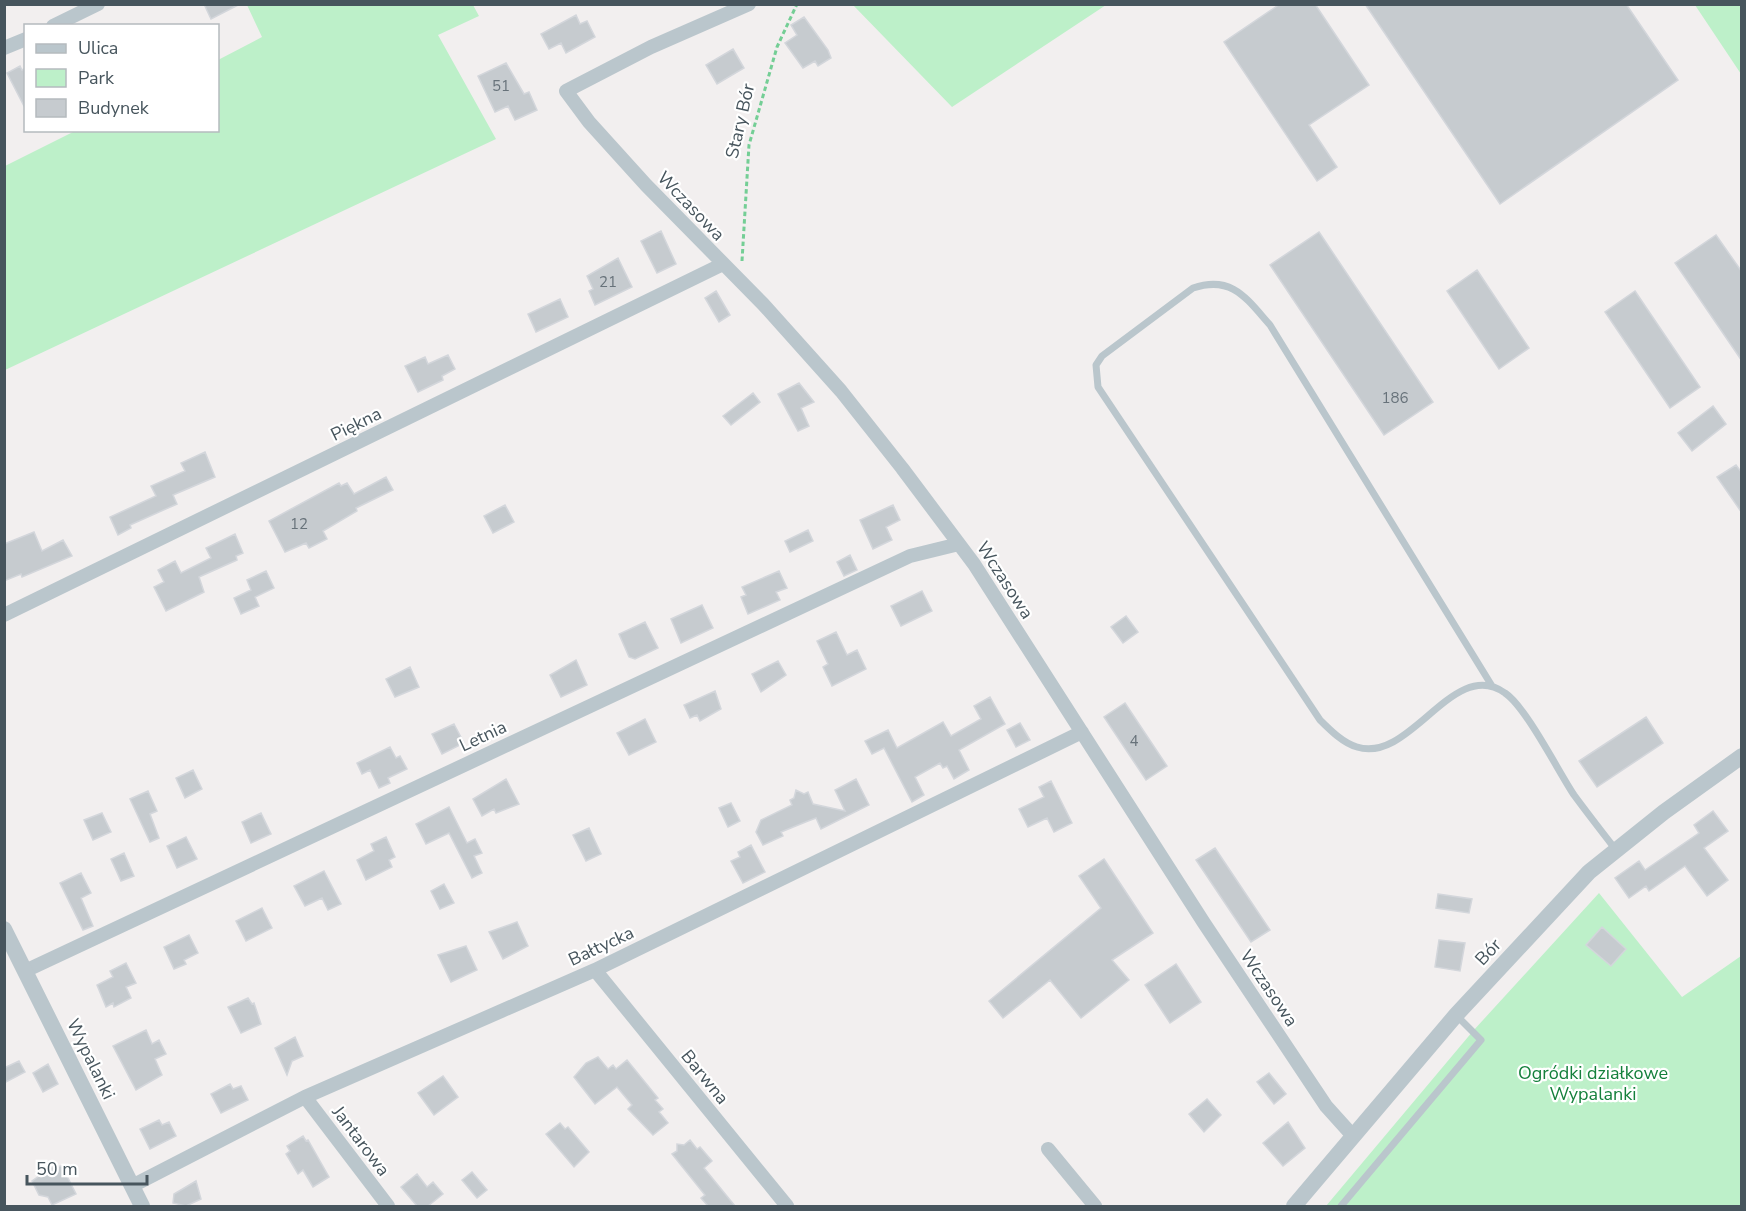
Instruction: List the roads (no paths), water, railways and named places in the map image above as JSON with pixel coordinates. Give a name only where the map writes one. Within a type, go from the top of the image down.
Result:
[{"type":"street","points":[[57,24],[98,4]]},
{"type":"street","name":"Wczasowa","points":[[749,4],[651,47],[566,91],[589,122],[745,286],[841,392],[959,544],[1326,1106],[1353,1136]]},
{"type":"street","points":[[4,48],[24,40]]},
{"type":"street","name":"Piękna","points":[[4,615],[723,264]]},
{"type":"street","name":"Letnia","points":[[25,971],[910,556],[959,544]]},
{"type":"street","name":"Bałtycka","points":[[132,1186],[305,1097],[596,970],[1082,732]]},
{"type":"street","name":"Bór","points":[[1294,1206],[1456,1016],[1589,872],[1742,756]]},
{"type":"street","name":"Wypalanki","points":[[4,930],[142,1206]]},
{"type":"street","name":"Barwna","points":[[596,970],[787,1206]]},
{"type":"street","name":"Jantarowa","points":[[305,1097],[388,1206]]},
{"type":"street","points":[[1048,1149],[1095,1206]]},
{"type":"lane","points":[[1492,686],[1466,687],[1400,738],[1371,749],[1356,747],[1331,731],[1320,720],[1242,606],[1192,526],[1098,387],[1096,364],[1102,356],[1193,288],[1211,282],[1228,286],[1247,299],[1270,325],[1492,686],[1511,698],[1574,795],[1616,850]]},
{"type":"lane","points":[[1341,1206],[1481,1040],[1456,1016]]},
{"type":"park label","name":"Ogródki działkowe Wypalanki","points":[[1593,1083]]}]
